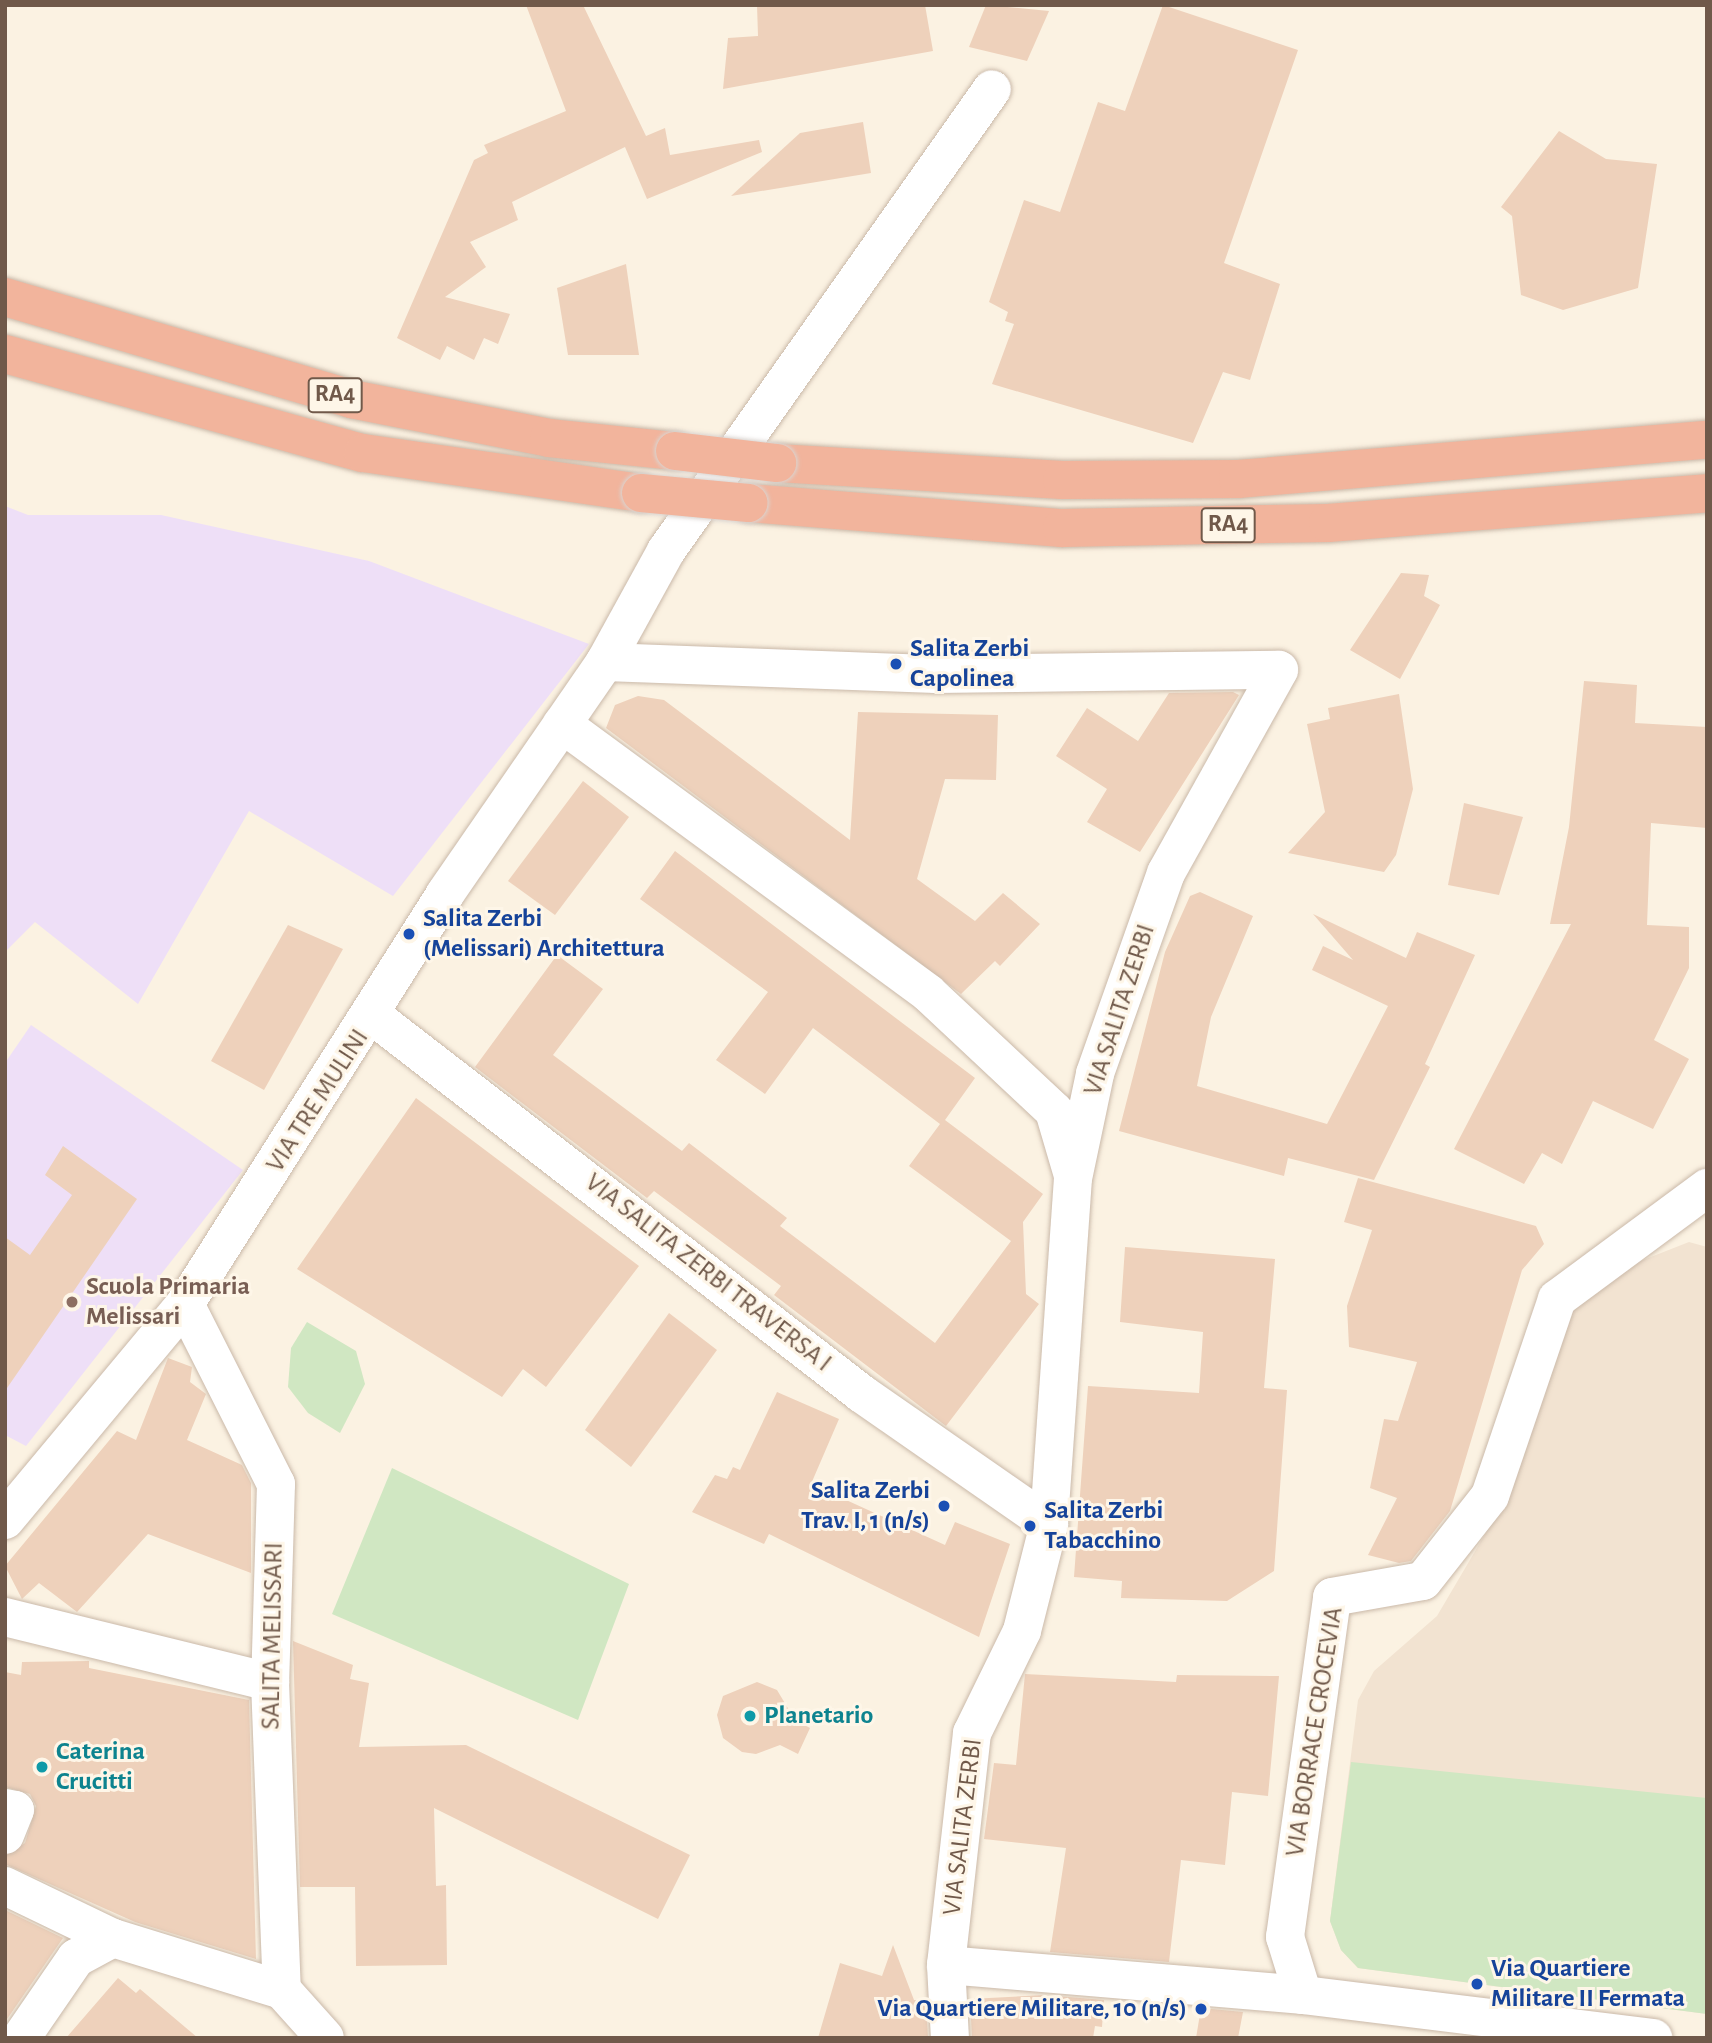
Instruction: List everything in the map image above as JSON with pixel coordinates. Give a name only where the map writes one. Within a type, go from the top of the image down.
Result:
[{"type":"highway","name":"RA4","points":[[5,297],[351,399],[549,438],[776,463],[1062,480],[1238,480],[1701,439]]},
{"type":"highway","name":"RA4","points":[[5,354],[363,453],[640,493],[749,503],[1062,528],[1328,523],[1697,499]]},
{"type":"street","name":"VIA TRE MULINI","points":[[5,1521],[186,1304],[373,1016],[445,894],[605,662],[666,551],[992,89]]},
{"type":"street","name":"VIA SALITA ZERBI","points":[[605,662],[936,674],[1279,670],[1166,873],[1095,1074],[1073,1178],[1049,1524],[1022,1631],[972,1733],[946,1965],[950,2038]]},
{"type":"street","points":[[562,724],[928,993],[1054,1111],[1073,1178]]},
{"type":"street","name":"VIA SALITA ZERBI TRAVERSA I","points":[[373,1016],[862,1394],[1049,1524]]},
{"type":"street","name":"VIA BORRACE CROCEVIA","points":[[1303,1995],[1285,1937],[1332,1597],[1423,1581],[1490,1496],[1557,1299],[1707,1188]]},
{"type":"street","name":"SALITA MELISSARI","points":[[186,1304],[276,1485],[270,1682],[282,1990]]},
{"type":"street","points":[[5,1616],[270,1682]]},
{"type":"street","points":[[5,1808],[15,1810],[5,1835]]},
{"type":"street","points":[[5,1886],[113,1938],[282,1990],[325,2038]]},
{"type":"street","points":[[21,2038],[76,1958],[113,1938]]},
{"type":"street","points":[[946,1965],[1303,1995],[1653,2038]]},
{"type":"shaded area","points":[[5,506],[28,515],[161,515],[369,561],[589,644],[393,896],[249,811],[138,1004],[35,922],[5,952]]},
{"type":"shaded area","name":"Scuola Primaria Melissari","points":[[31,1025],[243,1170],[26,1446],[5,1435],[5,1063]]},
{"type":"shaded area","points":[[1689,1242],[1707,1247],[1707,2014],[1358,1968],[1341,1950],[1330,1921],[1358,1700],[1374,1671],[1437,1616],[1484,1536],[1505,1495],[1569,1307],[1633,1264]]},
{"type":"green space","points":[[307,1322],[356,1351],[365,1384],[340,1433],[308,1413],[288,1387],[291,1348]]},
{"type":"green space","points":[[392,1468],[629,1584],[578,1720],[332,1614]]},
{"type":"green space","points":[[1351,1762],[1707,1798],[1707,2014],[1358,1968],[1341,1950],[1330,1921]]},
{"type":"building","points":[[526,5],[583,5],[646,136],[665,128],[670,155],[759,140],[762,152],[647,199],[625,147],[512,202],[518,220],[470,242],[486,267],[445,297],[510,314],[498,344],[484,338],[474,360],[447,346],[440,360],[397,338],[474,160],[488,153],[484,145],[566,111]]},
{"type":"building","points":[[757,5],[925,5],[933,51],[723,89],[728,38],[758,36]]},
{"type":"building","points":[[986,5],[1049,11],[1027,61],[969,47]]},
{"type":"building","points":[[1163,5],[1298,50],[1224,263],[1280,284],[1250,380],[1223,372],[1193,443],[992,384],[1014,324],[1005,321],[1008,312],[989,302],[1024,200],[1060,212],[1098,102],[1125,111]]},
{"type":"building","points":[[863,122],[871,173],[731,196],[800,133]]},
{"type":"building","points":[[1559,131],[1606,159],[1657,164],[1638,288],[1563,310],[1521,295],[1512,216],[1501,207]]},
{"type":"building","points":[[626,264],[639,355],[568,355],[557,288]]},
{"type":"building","points":[[1401,573],[1429,575],[1424,596],[1440,605],[1400,679],[1350,650]]},
{"type":"building","points":[[1584,681],[1637,685],[1635,723],[1707,727],[1707,828],[1651,823],[1647,925],[1689,927],[1689,968],[1654,1040],[1689,1059],[1653,1129],[1593,1101],[1562,1164],[1542,1153],[1524,1184],[1454,1149],[1571,924],[1550,924],[1569,827]]},
{"type":"building","points":[[1233,692],[1239,695],[1140,852],[1087,822],[1107,789],[1056,756],[1087,708],[1138,741],[1169,693]]},
{"type":"building","points":[[1399,694],[1413,789],[1396,855],[1384,872],[1288,853],[1325,812],[1307,724],[1330,719],[1328,708]]},
{"type":"building","points":[[638,696],[664,700],[850,840],[858,712],[998,715],[996,780],[945,779],[917,879],[975,921],[1003,893],[1040,924],[1000,966],[995,961],[961,994],[606,728],[615,705]]},
{"type":"building","points":[[583,781],[629,817],[555,915],[508,881]]},
{"type":"building","points":[[1464,803],[1523,817],[1499,895],[1448,885]]},
{"type":"building","points":[[675,851],[975,1078],[945,1120],[1043,1194],[1023,1222],[1026,1294],[1039,1304],[946,1426],[774,1295],[781,1286],[654,1191],[647,1198],[475,1067],[557,955],[603,989],[553,1055],[682,1151],[689,1143],[787,1218],[780,1226],[935,1343],[1011,1241],[909,1166],[940,1124],[813,1028],[765,1094],[716,1060],[768,992],[640,899]]},
{"type":"building","points":[[1200,892],[1253,916],[1211,1017],[1197,1086],[1327,1124],[1388,1006],[1312,970],[1323,946],[1353,960],[1313,914],[1406,958],[1417,932],[1475,955],[1425,1064],[1430,1067],[1374,1180],[1288,1158],[1284,1176],[1119,1131],[1165,952],[1190,896]]},
{"type":"building","points":[[288,925],[343,949],[264,1090],[211,1061]]},
{"type":"building","points":[[416,1098],[639,1266],[546,1387],[523,1369],[502,1397],[297,1269]]},
{"type":"building","points":[[63,1146],[137,1199],[5,1391],[5,1237],[30,1255],[72,1195],[45,1175]]},
{"type":"building","points":[[1358,1178],[1536,1226],[1544,1244],[1522,1270],[1450,1511],[1411,1561],[1399,1563],[1368,1555],[1397,1498],[1370,1488],[1384,1419],[1398,1421],[1417,1362],[1349,1347],[1347,1306],[1372,1230],[1344,1222]]},
{"type":"building","points":[[1125,1247],[1275,1259],[1264,1388],[1287,1390],[1274,1571],[1227,1601],[1121,1598],[1122,1581],[1074,1577],[1088,1386],[1199,1393],[1203,1332],[1120,1322]]},
{"type":"building","points":[[669,1313],[717,1350],[631,1467],[585,1430]]},
{"type":"building","points":[[168,1358],[192,1367],[190,1382],[206,1394],[187,1440],[242,1465],[251,1483],[251,1573],[148,1534],[77,1612],[39,1583],[22,1599],[5,1566],[117,1431],[136,1440]]},
{"type":"building","points":[[777,1392],[839,1419],[811,1484],[945,1545],[955,1522],[1010,1544],[979,1637],[769,1534],[764,1544],[692,1512],[715,1475],[727,1479],[733,1467],[740,1470]]},
{"type":"building","points":[[293,1641],[353,1665],[350,1679],[369,1683],[359,1747],[466,1745],[690,1855],[658,1919],[434,1808],[436,1886],[446,1885],[447,1965],[356,1966],[355,1887],[300,1887]]},
{"type":"building","points":[[89,1661],[89,1668],[249,1700],[256,1959],[135,1922],[5,1864],[5,1856],[25,1843],[36,1806],[30,1794],[5,1787],[5,1672],[21,1675],[22,1662]]},
{"type":"building","points":[[1025,1674],[1176,1682],[1177,1675],[1279,1676],[1268,1796],[1232,1792],[1225,1865],[1181,1860],[1169,1962],[1050,1952],[1066,1848],[984,1839],[994,1763],[1016,1765]]},
{"type":"building","points":[[757,1682],[777,1690],[795,1720],[810,1728],[798,1754],[780,1745],[756,1754],[742,1752],[723,1738],[717,1715],[723,1696]]},
{"type":"building","points":[[5,1910],[63,1938],[5,2022]]},
{"type":"building","points":[[893,1945],[914,2000],[926,2000],[928,2038],[818,2038],[840,1963],[882,1976]]},
{"type":"building","points":[[118,1978],[136,1993],[140,1989],[198,2038],[66,2038]]},
{"type":"building","points":[[1044,1995],[1104,2000],[1102,2027],[1095,2026],[1093,2038],[972,2038],[970,1999]]},
{"type":"building","points":[[1201,2008],[1243,2012],[1238,2038],[1196,2038]]},
{"type":"place","name":"Salita Zerbi Capolinea","points":[[896,664]]},
{"type":"place","name":"Salita Zerbi (Melissari) Architettura","points":[[409,934]]},
{"type":"place","name":"Scuola Primaria Melissari","points":[[72,1302]]},
{"type":"place","name":"Salita Zerbi Trav. I, 1 (n/s)","points":[[944,1506]]},
{"type":"place","name":"Salita Zerbi Tabacchino","points":[[1030,1526]]},
{"type":"place","name":"Planetario","points":[[750,1716]]},
{"type":"place","name":"Caterina Crucitti","points":[[42,1767]]},
{"type":"place","name":"Via Quartiere Militare II Fermata","points":[[1477,1984]]},
{"type":"place","name":"Via Quartiere Militare, 10 (n/s)","points":[[1201,2009]]}]
